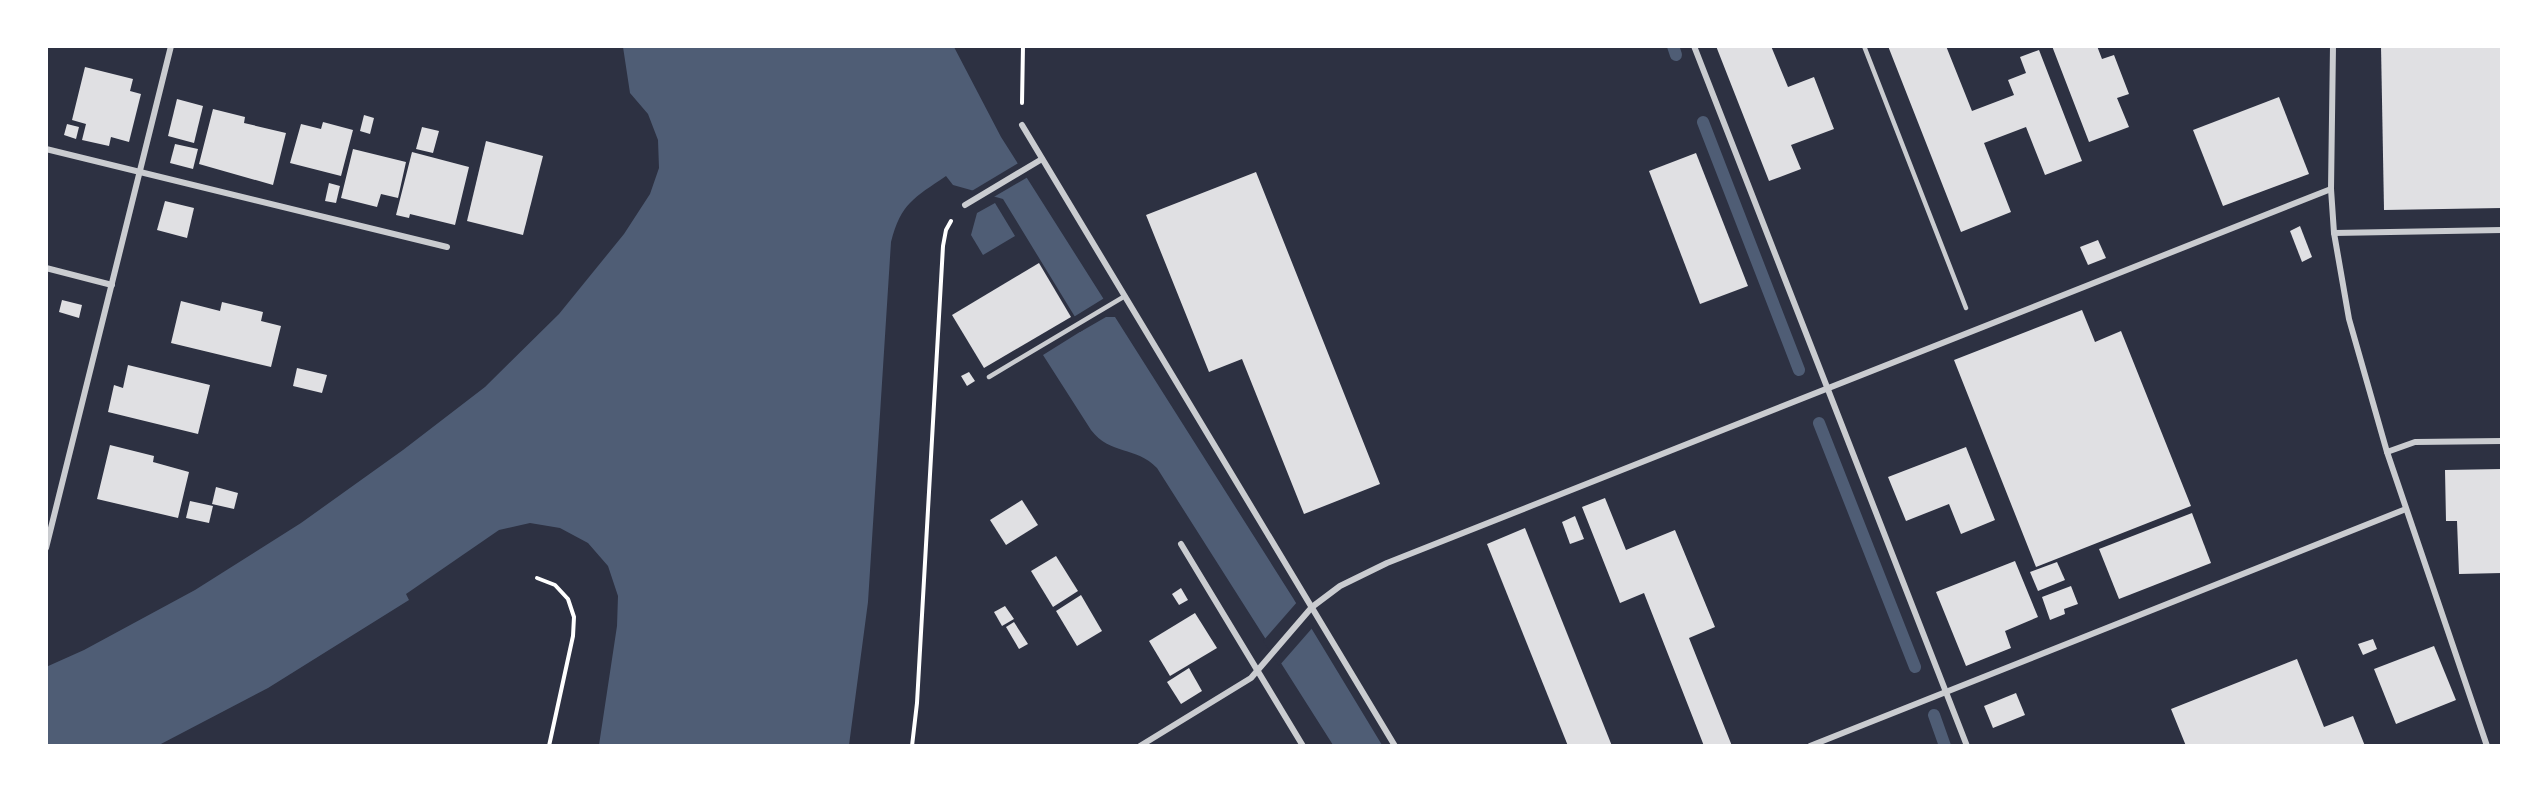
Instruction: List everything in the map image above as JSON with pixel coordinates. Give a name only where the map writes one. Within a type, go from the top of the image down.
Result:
[{"type":"street","points":[[46,548],[171,46]]},
{"type":"street","points":[[1694,46],[1966,746]]},
{"type":"street","points":[[2333,46],[2331,189],[2334,233],[2349,319],[2387,452],[2487,746]]},
{"type":"street","points":[[1022,125],[1395,746]]},
{"type":"street","points":[[46,149],[447,247]]},
{"type":"street","points":[[965,205],[1042,159]]},
{"type":"street","points":[[1140,746],[1251,678],[1312,607],[1340,586],[1387,563],[2331,189]]},
{"type":"street","points":[[2334,233],[2502,230]]},
{"type":"street","points":[[46,268],[112,285]]},
{"type":"street","points":[[2387,452],[2415,442],[2502,441]]},
{"type":"street","points":[[1810,746],[2406,509]]},
{"type":"street","points":[[1181,544],[1303,746]]},
{"type":"lane","points":[[1864,46],[1966,308]]},
{"type":"lane","points":[[989,377],[1125,296]]},
{"type":"path","points":[[1022,125],[1023,46]]},
{"type":"path","points":[[912,746],[917,703],[943,246],[946,230],[954,216],[965,205]]},
{"type":"path","points":[[537,578],[555,585],[568,599],[574,617],[573,636],[549,746]]},
{"type":"water","points":[[623,47],[954,47],[1001,137],[1293,598],[1382,745],[1333,745],[1157,468],[1140,456],[1106,443],[1091,430],[1043,355],[1083,330],[1003,199],[953,185],[946,176],[917,196],[904,210],[891,242],[868,602],[849,745],[599,745],[617,626],[618,596],[608,566],[588,543],[560,528],[530,523],[499,530],[406,594],[409,600],[268,688],[159,745],[47,745],[46,667],[84,650],[195,590],[301,523],[403,450],[485,387],[559,314],[624,234],[650,194],[659,168],[658,140],[648,114],[630,93]]},
{"type":"water","points":[[995,203],[1015,236],[983,255],[971,235],[977,213]]},
{"type":"pier","points":[[1020,162],[1028,177],[992,198],[970,192]]},
{"type":"pier","points":[[1106,297],[1119,317],[1106,317],[1080,332],[1072,318]]},
{"type":"pier","points":[[1298,601],[1314,626],[1279,666],[1263,641]]},
{"type":"building","points":[[1716,46],[1771,46],[1788,87],[1814,77],[1834,129],[1791,145],[1801,169],[1769,181]]},
{"type":"building","points":[[1888,46],[1946,46],[1972,111],[2014,95],[2008,80],[2026,73],[2020,57],[2039,50],[2082,161],[2045,175],[2026,127],[1984,143],[2011,212],[1961,232]]},
{"type":"building","points":[[2052,46],[2097,46],[2102,59],[2114,55],[2129,94],[2117,98],[2129,127],[2089,142]]},
{"type":"building","points":[[2381,46],[2502,46],[2502,208],[2384,210]]},
{"type":"building","points":[[85,67],[133,79],[130,91],[141,94],[129,142],[111,137],[109,146],[82,140],[86,124],[72,120]]},
{"type":"building","points":[[2279,97],[2309,174],[2223,206],[2193,130]]},
{"type":"building","points":[[177,99],[203,106],[194,143],[168,136]]},
{"type":"building","points":[[213,109],[245,117],[244,123],[286,133],[273,185],[199,164]]},
{"type":"building","points":[[364,115],[374,118],[370,134],[360,131]]},
{"type":"building","points":[[323,122],[353,130],[341,176],[290,163],[301,124],[321,129]]},
{"type":"building","points":[[67,124],[79,127],[76,139],[64,135]]},
{"type":"building","points":[[422,127],[439,131],[433,153],[416,149]]},
{"type":"building","points":[[486,141],[543,156],[523,235],[467,221]]},
{"type":"building","points":[[175,144],[198,149],[193,169],[170,163]]},
{"type":"building","points":[[353,149],[406,162],[398,198],[381,194],[377,207],[341,198]]},
{"type":"building","points":[[412,152],[469,167],[455,225],[410,214],[409,218],[396,215]]},
{"type":"building","points":[[1696,153],[1748,286],[1700,304],[1649,171]]},
{"type":"building","points":[[1256,172],[1380,484],[1304,514],[1242,359],[1209,372],[1146,215]]},
{"type":"building","points":[[329,183],[340,186],[336,203],[325,201]]},
{"type":"building","points":[[165,201],[194,208],[187,238],[157,230]]},
{"type":"building","points":[[2300,226],[2312,257],[2302,262],[2290,231]]},
{"type":"building","points":[[2098,240],[2106,258],[2088,265],[2080,247]]},
{"type":"building","points":[[1039,263],[1071,317],[984,368],[952,315]]},
{"type":"building","points":[[62,300],[82,305],[79,318],[59,312]]},
{"type":"building","points":[[181,301],[220,311],[222,302],[263,312],[261,321],[281,326],[271,367],[171,343]]},
{"type":"building","points":[[2082,310],[2095,342],[2121,331],[2191,506],[2036,567],[1954,360]]},
{"type":"building","points":[[128,365],[210,385],[198,434],[108,412],[114,385],[123,388]]},
{"type":"building","points":[[297,368],[327,375],[322,393],[293,386]]},
{"type":"building","points":[[969,372],[975,381],[967,386],[961,376]]},
{"type":"building","points":[[110,445],[154,456],[153,462],[189,472],[178,518],[97,499]]},
{"type":"building","points":[[1966,447],[1995,520],[1961,534],[1949,504],[1906,521],[1888,477]]},
{"type":"building","points":[[2502,469],[2502,573],[2459,574],[2457,521],[2446,521],[2445,470]]},
{"type":"building","points":[[216,487],[238,493],[234,509],[212,504]]},
{"type":"building","points":[[1605,498],[1626,550],[1675,530],[1715,627],[1689,638],[1732,746],[1704,746],[1644,593],[1620,603],[1582,507]]},
{"type":"building","points":[[1022,500],[1038,525],[1006,545],[990,520]]},
{"type":"building","points":[[190,501],[213,506],[209,523],[186,518]]},
{"type":"building","points":[[2192,513],[2211,563],[2119,599],[2099,549]]},
{"type":"building","points":[[1575,516],[1584,539],[1570,544],[1562,522]]},
{"type":"building","points":[[1525,528],[1612,746],[1568,746],[1487,544]]},
{"type":"building","points":[[1056,556],[1078,591],[1053,607],[1031,571]]},
{"type":"building","points":[[2015,561],[2038,617],[2005,631],[2011,648],[1966,666],[1936,592]]},
{"type":"building","points":[[2057,562],[2065,580],[2038,591],[2030,572]]},
{"type":"building","points":[[2071,586],[2078,604],[2064,609],[2065,614],[2050,620],[2042,597]]},
{"type":"building","points":[[1181,588],[1188,600],[1179,605],[1172,594]]},
{"type":"building","points":[[1081,595],[1102,631],[1077,646],[1056,611]]},
{"type":"building","points":[[1005,606],[1014,619],[1002,626],[994,612]]},
{"type":"building","points":[[1195,613],[1217,648],[1170,676],[1149,641]]},
{"type":"building","points":[[1014,622],[1028,644],[1019,649],[1006,627]]},
{"type":"building","points":[[2373,639],[2377,649],[2363,655],[2358,644]]},
{"type":"building","points":[[2434,646],[2456,700],[2396,724],[2374,669]]},
{"type":"building","points":[[2297,659],[2324,727],[2353,716],[2365,746],[2186,746],[2171,709]]},
{"type":"building","points":[[1189,668],[1202,691],[1181,704],[1167,682]]},
{"type":"building","points":[[2016,693],[2025,715],[1993,728],[1984,706]]},
{"type":"waterway","points":[[1673,46],[1676,55]]},
{"type":"waterway","points":[[1703,122],[1799,370]]},
{"type":"waterway","points":[[1819,423],[1915,667]]},
{"type":"waterway","points":[[1934,715],[1945,746]]}]
